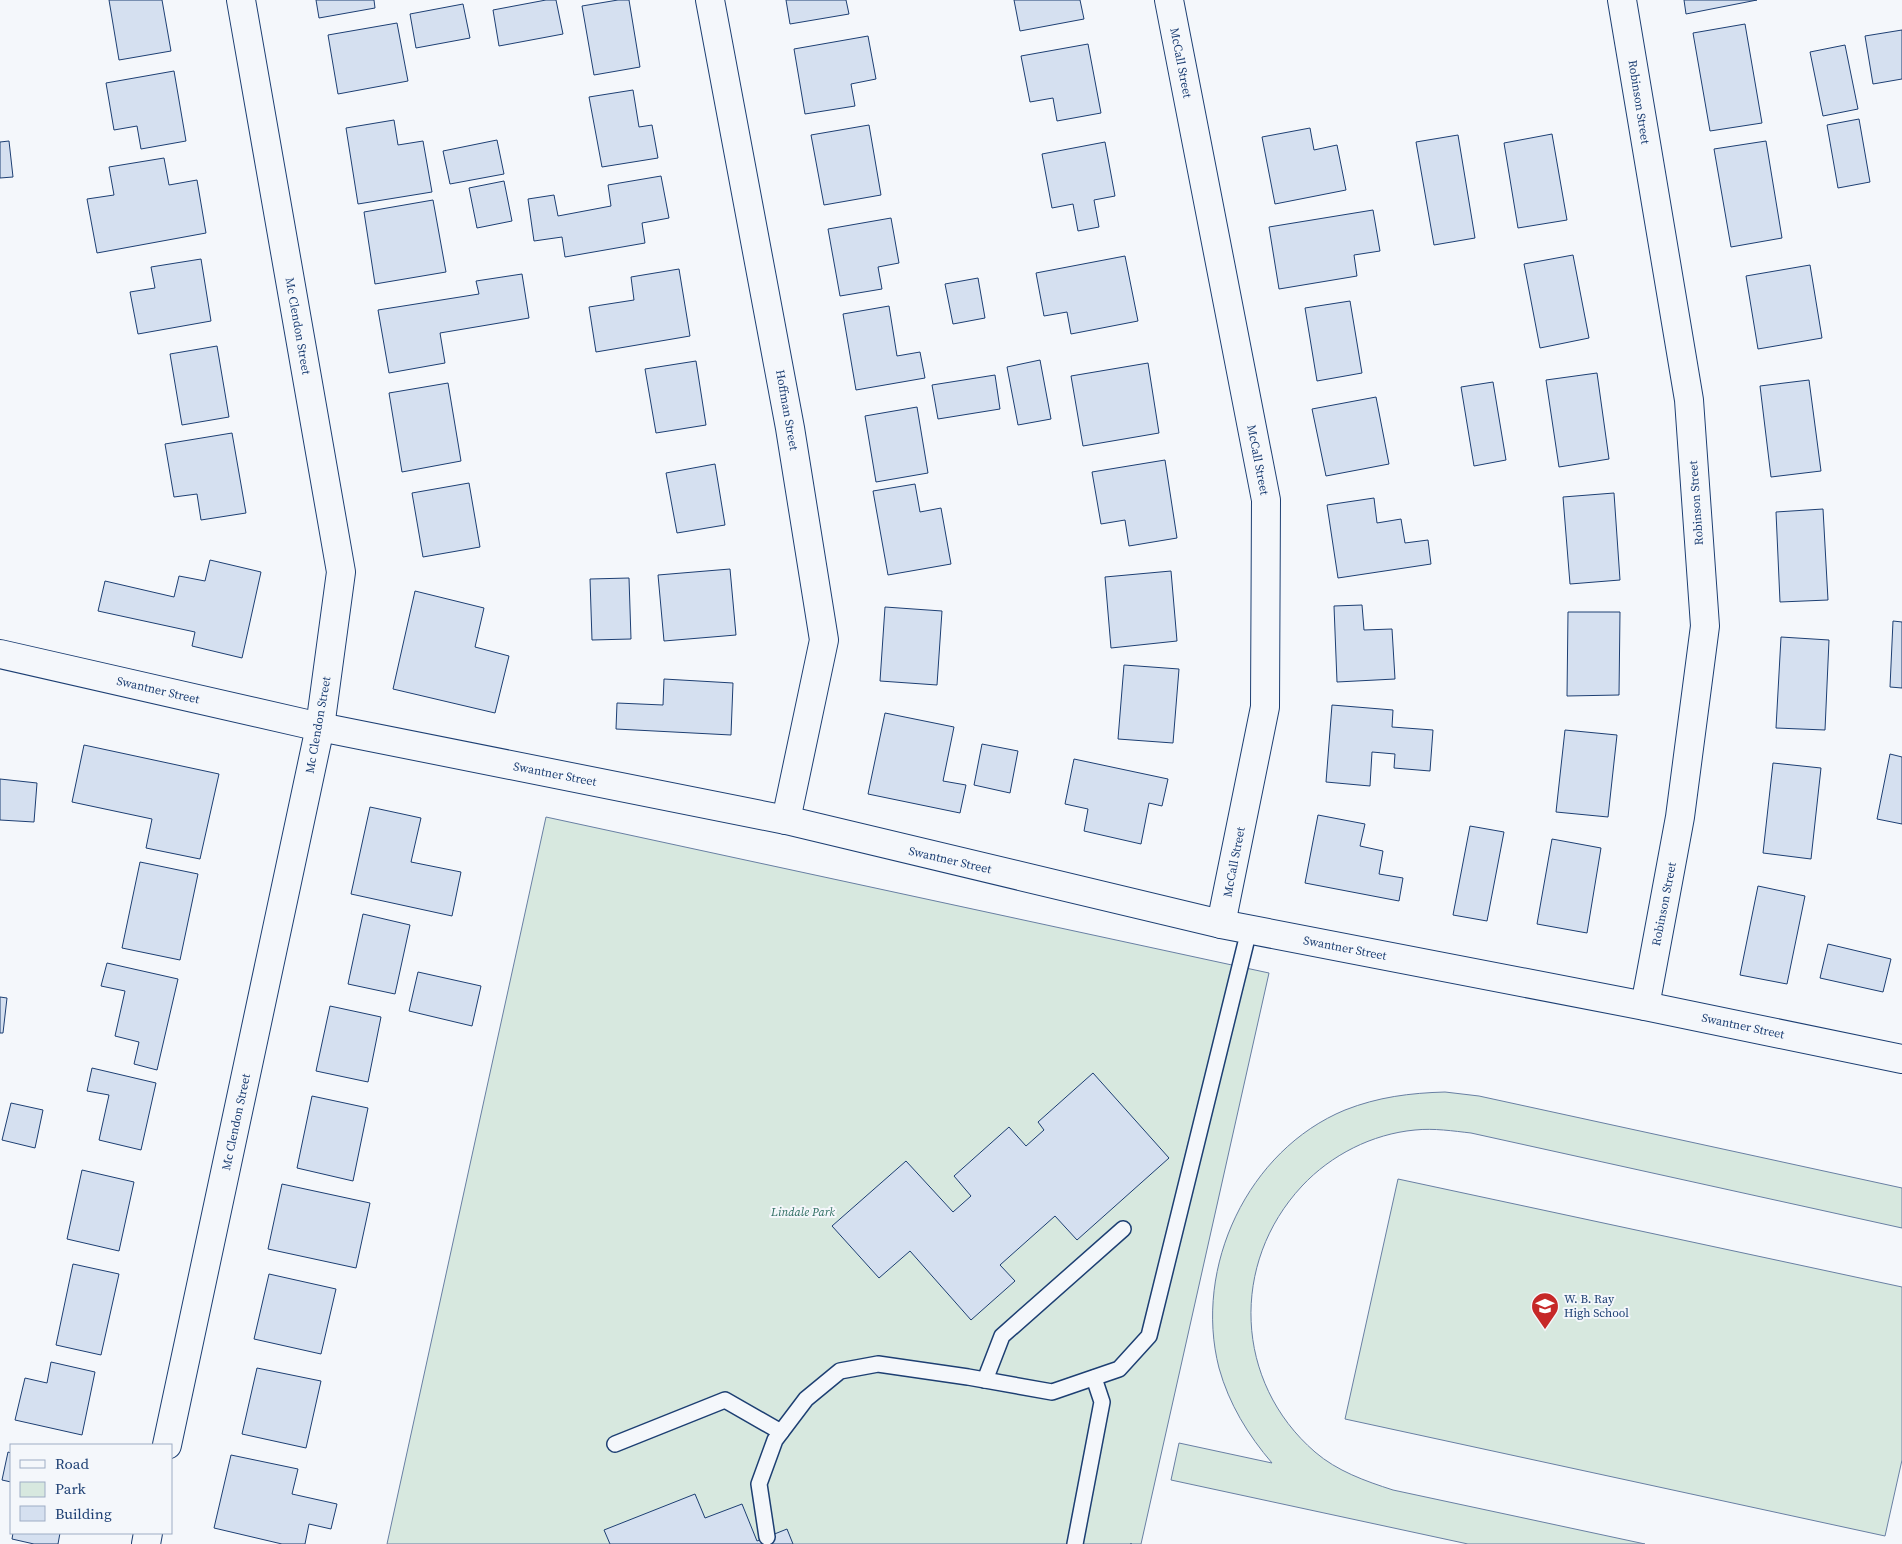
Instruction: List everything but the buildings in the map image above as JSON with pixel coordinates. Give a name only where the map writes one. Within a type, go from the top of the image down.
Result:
[{"type":"street","name":"Mc Clendon Street","points":[[167,1444],[320,727],[341,572],[241,0]]},
{"type":"street","name":"Hoffman Street","points":[[710,0],[790,428],[824,640],[786,820]]},
{"type":"street","name":"McCall Street","points":[[1169,0],[1266,500],[1265,707],[1221,924]]},
{"type":"street","name":"Robinson Street","points":[[1622,0],[1688,400],[1705,626],[1680,817],[1645,1006]]},
{"type":"street","name":"Swantner Street","points":[[0,654],[320,727],[786,820],[1249,930],[1645,1006],[1902,1059]]},
{"type":"lane","points":[[767,1537],[759,1484],[775,1440],[806,1400],[840,1371],[878,1364],[1052,1392],[1119,1369],[1149,1336],[1249,930]]},
{"type":"lane","points":[[985,1380],[1002,1336],[1123,1229]]},
{"type":"lane","points":[[1075,1544],[1102,1402],[1094,1378]]},
{"type":"lane","points":[[614,1444],[725,1400],[781,1432]]},
{"type":"green space","name":"Lindale Park","points":[[546,817],[1269,973],[1141,1544],[387,1544]]},
{"type":"green space","points":[[1445,1092],[1479,1096],[1902,1188],[1902,1228],[1471,1133],[1422,1129],[1383,1136],[1368,1141],[1339,1156],[1313,1175],[1302,1186],[1279,1217],[1262,1250],[1253,1286],[1251,1322],[1256,1357],[1269,1392],[1288,1424],[1315,1452],[1342,1470],[1393,1490],[1645,1544],[1468,1544],[1171,1480],[1179,1443],[1272,1463],[1247,1430],[1228,1394],[1219,1368],[1213,1330],[1214,1291],[1222,1253],[1236,1216],[1256,1183],[1281,1153],[1311,1128],[1345,1110],[1394,1096]]},
{"type":"green space","points":[[1398,1179],[1902,1287],[1902,1460],[1885,1536],[1345,1419]]},
{"type":"place","name":"W. B. Ray High School","points":[[1545,1330]]}]
